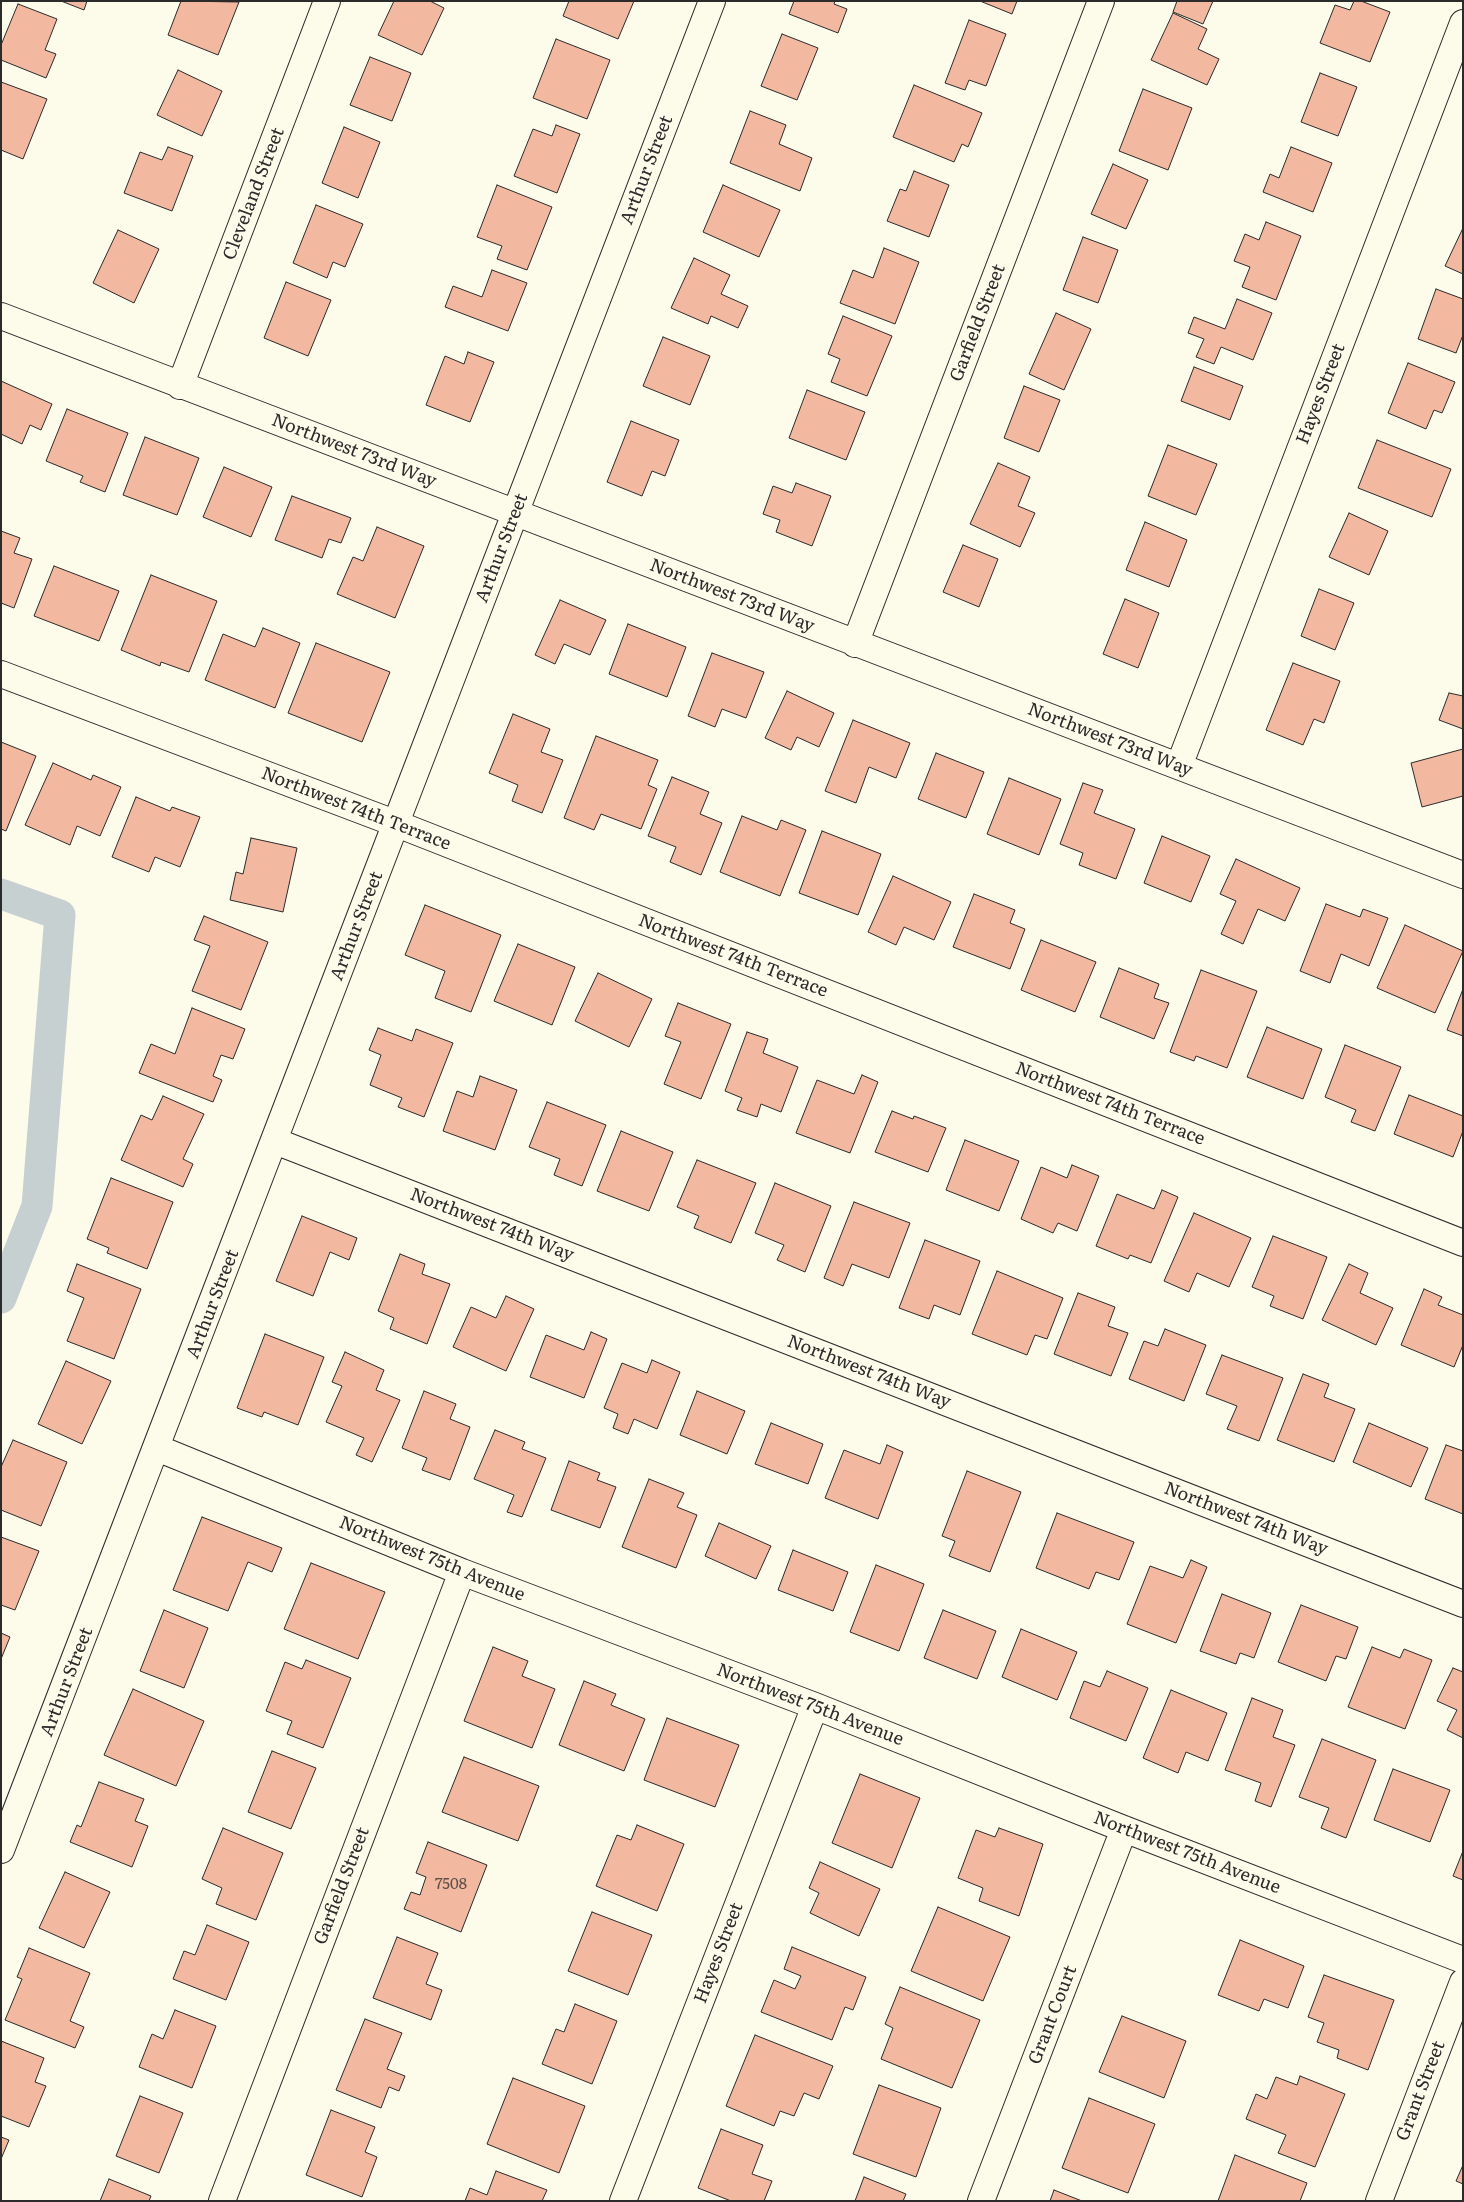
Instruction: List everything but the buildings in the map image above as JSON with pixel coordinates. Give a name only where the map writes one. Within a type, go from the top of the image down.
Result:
[{"type":"street","name":"Cleveland Street","points":[[180,386],[327,1]]},
{"type":"street","name":"Arthur Street","points":[[1,1850],[712,1]]},
{"type":"street","name":"Garfield Street","points":[[855,644],[1101,1]]},
{"type":"street","name":"Hayes Street","points":[[1179,766],[1463,23]]},
{"type":"street","name":"Northwest 73rd Way","points":[[1,316],[1463,875]]},
{"type":"street","name":"Northwest 74th Terrace","points":[[1,674],[396,824],[1463,1242]]},
{"type":"street","name":"Northwest 74th Way","points":[[275,1141],[1463,1604]]},
{"type":"street","name":"Northwest 75th Avenue","points":[[157,1448],[462,1572],[815,1706],[1124,1829],[1463,1960]]},
{"type":"street","name":"Garfield Street","points":[[222,2201],[462,1572]]},
{"type":"street","name":"Hayes Street","points":[[623,2201],[815,1706]]},
{"type":"street","name":"Grant Court","points":[[981,2201],[1124,1829]]},
{"type":"street","name":"Grant Street","points":[[1379,2201],[1463,1982]]},
{"type":"waterway","points":[[1,894],[60,915],[37,1206],[1,1298]]}]
